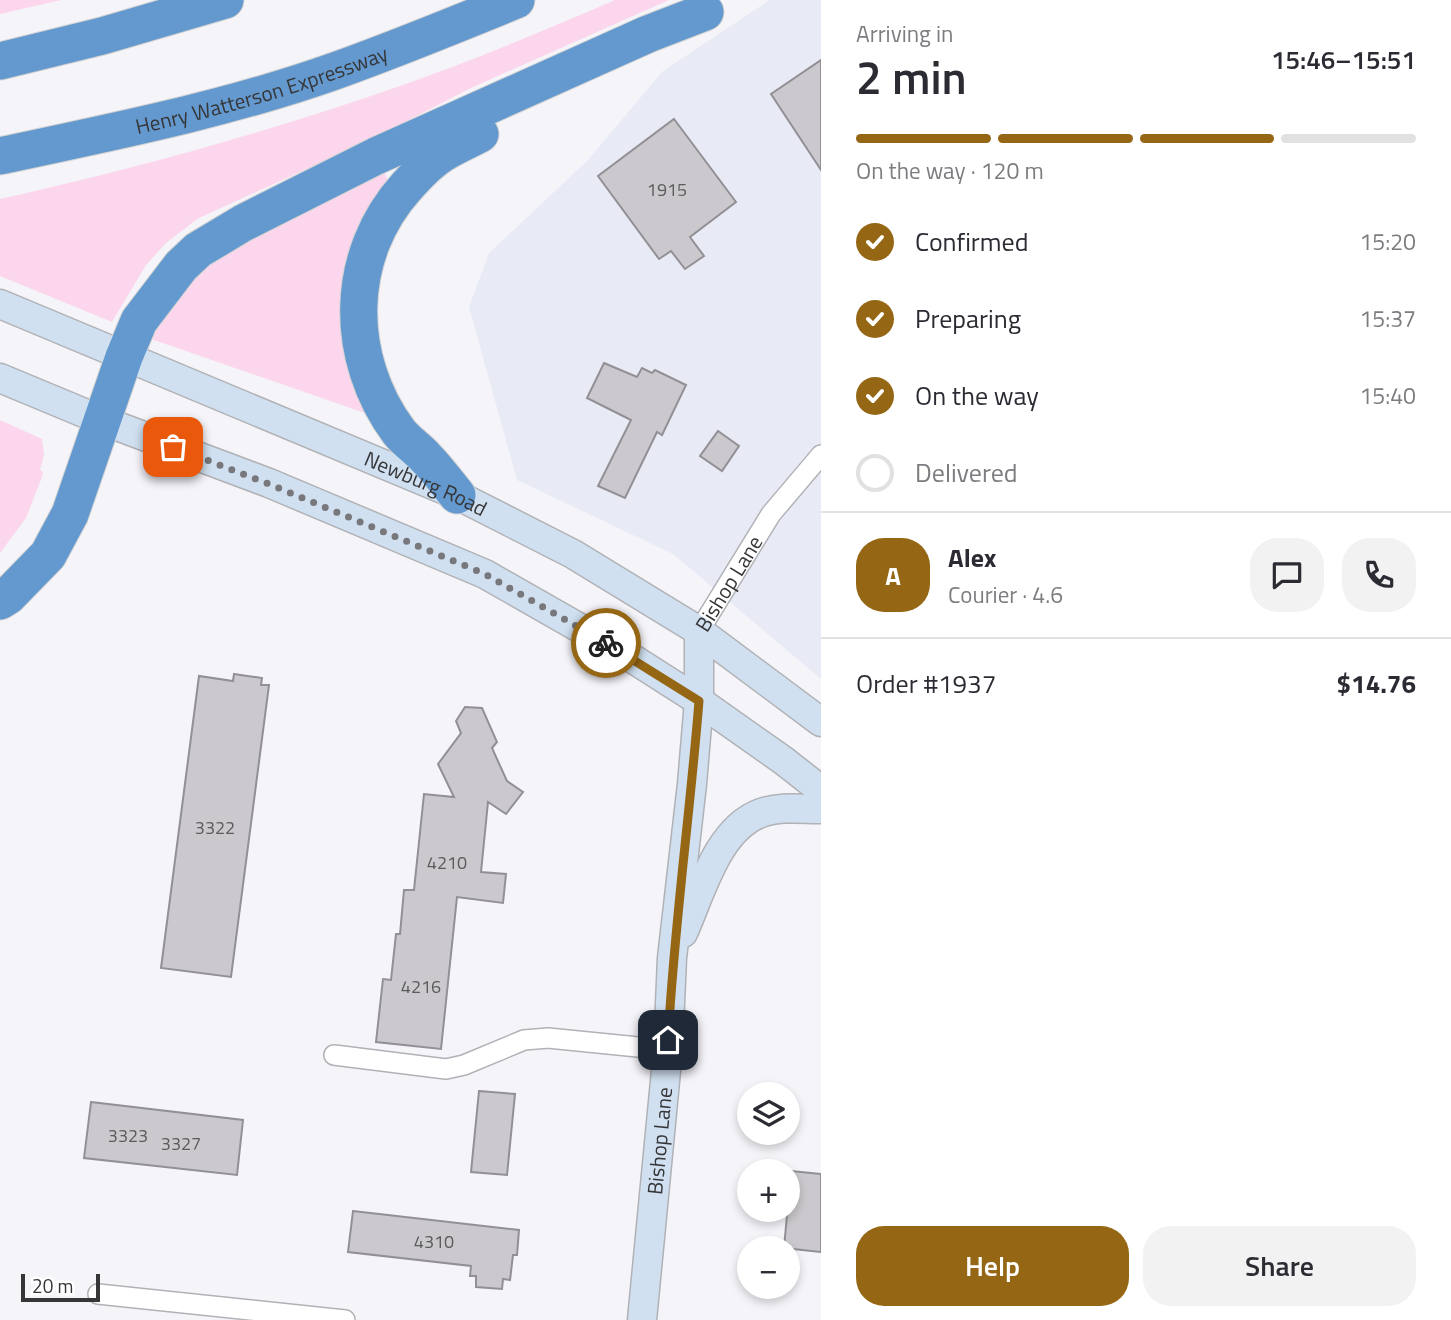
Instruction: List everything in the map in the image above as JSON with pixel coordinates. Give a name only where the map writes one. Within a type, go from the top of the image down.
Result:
[{"type":"highway","points":[[0,61],[102,36],[225,0]]},
{"type":"highway","name":"Henry Watterson Expressway","points":[[0,156],[137,127],[304,81],[516,0]]},
{"type":"highway","points":[[0,601],[48,555],[70,514],[101,420],[139,321],[181,266],[198,250],[243,223],[376,156],[716,6]]},
{"type":"highway","points":[[457,495],[426,457],[400,433],[381,401],[366,365],[359,337],[359,285],[377,228],[397,198],[424,168],[446,151],[657,51],[716,6]]},
{"type":"main road","name":"Newburg Road","points":[[0,304],[457,495],[573,554],[699,631],[821,722]]},
{"type":"main road","points":[[0,378],[269,484],[485,574],[626,655],[699,701],[821,790]]},
{"type":"main road","name":"Bishop Lane","points":[[642,1320],[668,1049],[672,958],[699,701],[699,631]]},
{"type":"main road","points":[[672,958],[722,846],[732,832],[744,821],[780,808],[821,809]]},
{"type":"street","name":"Bishop Lane","points":[[699,631],[771,514],[821,455]]},
{"type":"street","points":[[334,1055],[446,1069],[464,1065],[524,1040],[548,1038],[668,1049]]},
{"type":"street","points":[[98,1294],[345,1320]]},
{"type":"shaded area","points":[[0,0],[61,0],[0,14]]},
{"type":"shaded area","points":[[615,0],[669,0],[473,87],[374,138],[197,219],[166,243],[146,265],[112,322],[0,276],[0,199],[203,148],[353,102],[457,65]]},
{"type":"shaded area","points":[[770,0],[821,0],[821,679],[673,554],[517,480],[469,307],[489,253],[587,161],[662,72]]},
{"type":"shaded area","points":[[385,173],[388,182],[342,333],[347,366],[367,408],[365,413],[151,339],[169,301],[228,247]]},
{"type":"shaded area","points":[[0,420],[42,439],[44,455],[40,470],[43,472],[42,477],[26,518],[0,553]]},
{"type":"building","points":[[821,60],[821,170],[771,94]]},
{"type":"building","points":[[674,119],[736,202],[690,237],[704,256],[685,269],[671,251],[659,259],[598,176]]},
{"type":"building","points":[[604,363],[637,377],[642,368],[652,373],[655,370],[686,385],[662,435],[657,432],[625,498],[598,486],[631,420],[587,398]]},
{"type":"building","points":[[718,431],[739,446],[722,471],[700,456]]},
{"type":"building","points":[[234,674],[262,678],[261,685],[269,685],[231,977],[161,968],[199,676],[233,681]]},
{"type":"building","points":[[465,707],[482,708],[497,742],[492,748],[507,781],[523,792],[506,814],[488,802],[481,872],[506,874],[503,903],[457,897],[441,1049],[376,1042],[383,979],[391,980],[396,934],[400,934],[404,890],[414,890],[424,794],[454,797],[438,764],[461,733],[456,721]]},
{"type":"building","points":[[479,1091],[515,1094],[507,1175],[471,1172]]},
{"type":"building","points":[[91,1102],[243,1120],[237,1175],[84,1158]]},
{"type":"building","points":[[800,1172],[821,1174],[821,1252],[800,1250],[800,1236],[785,1236],[786,1222],[800,1222]]},
{"type":"building","points":[[353,1211],[519,1230],[517,1255],[513,1255],[510,1280],[503,1279],[502,1289],[476,1287],[476,1276],[470,1276],[471,1266],[348,1252]]},
{"type":"way so far","points":[[173,447],[485,574],[606,643]]},
{"type":"route","points":[[606,643],[699,701],[672,958],[668,1040]]}]
